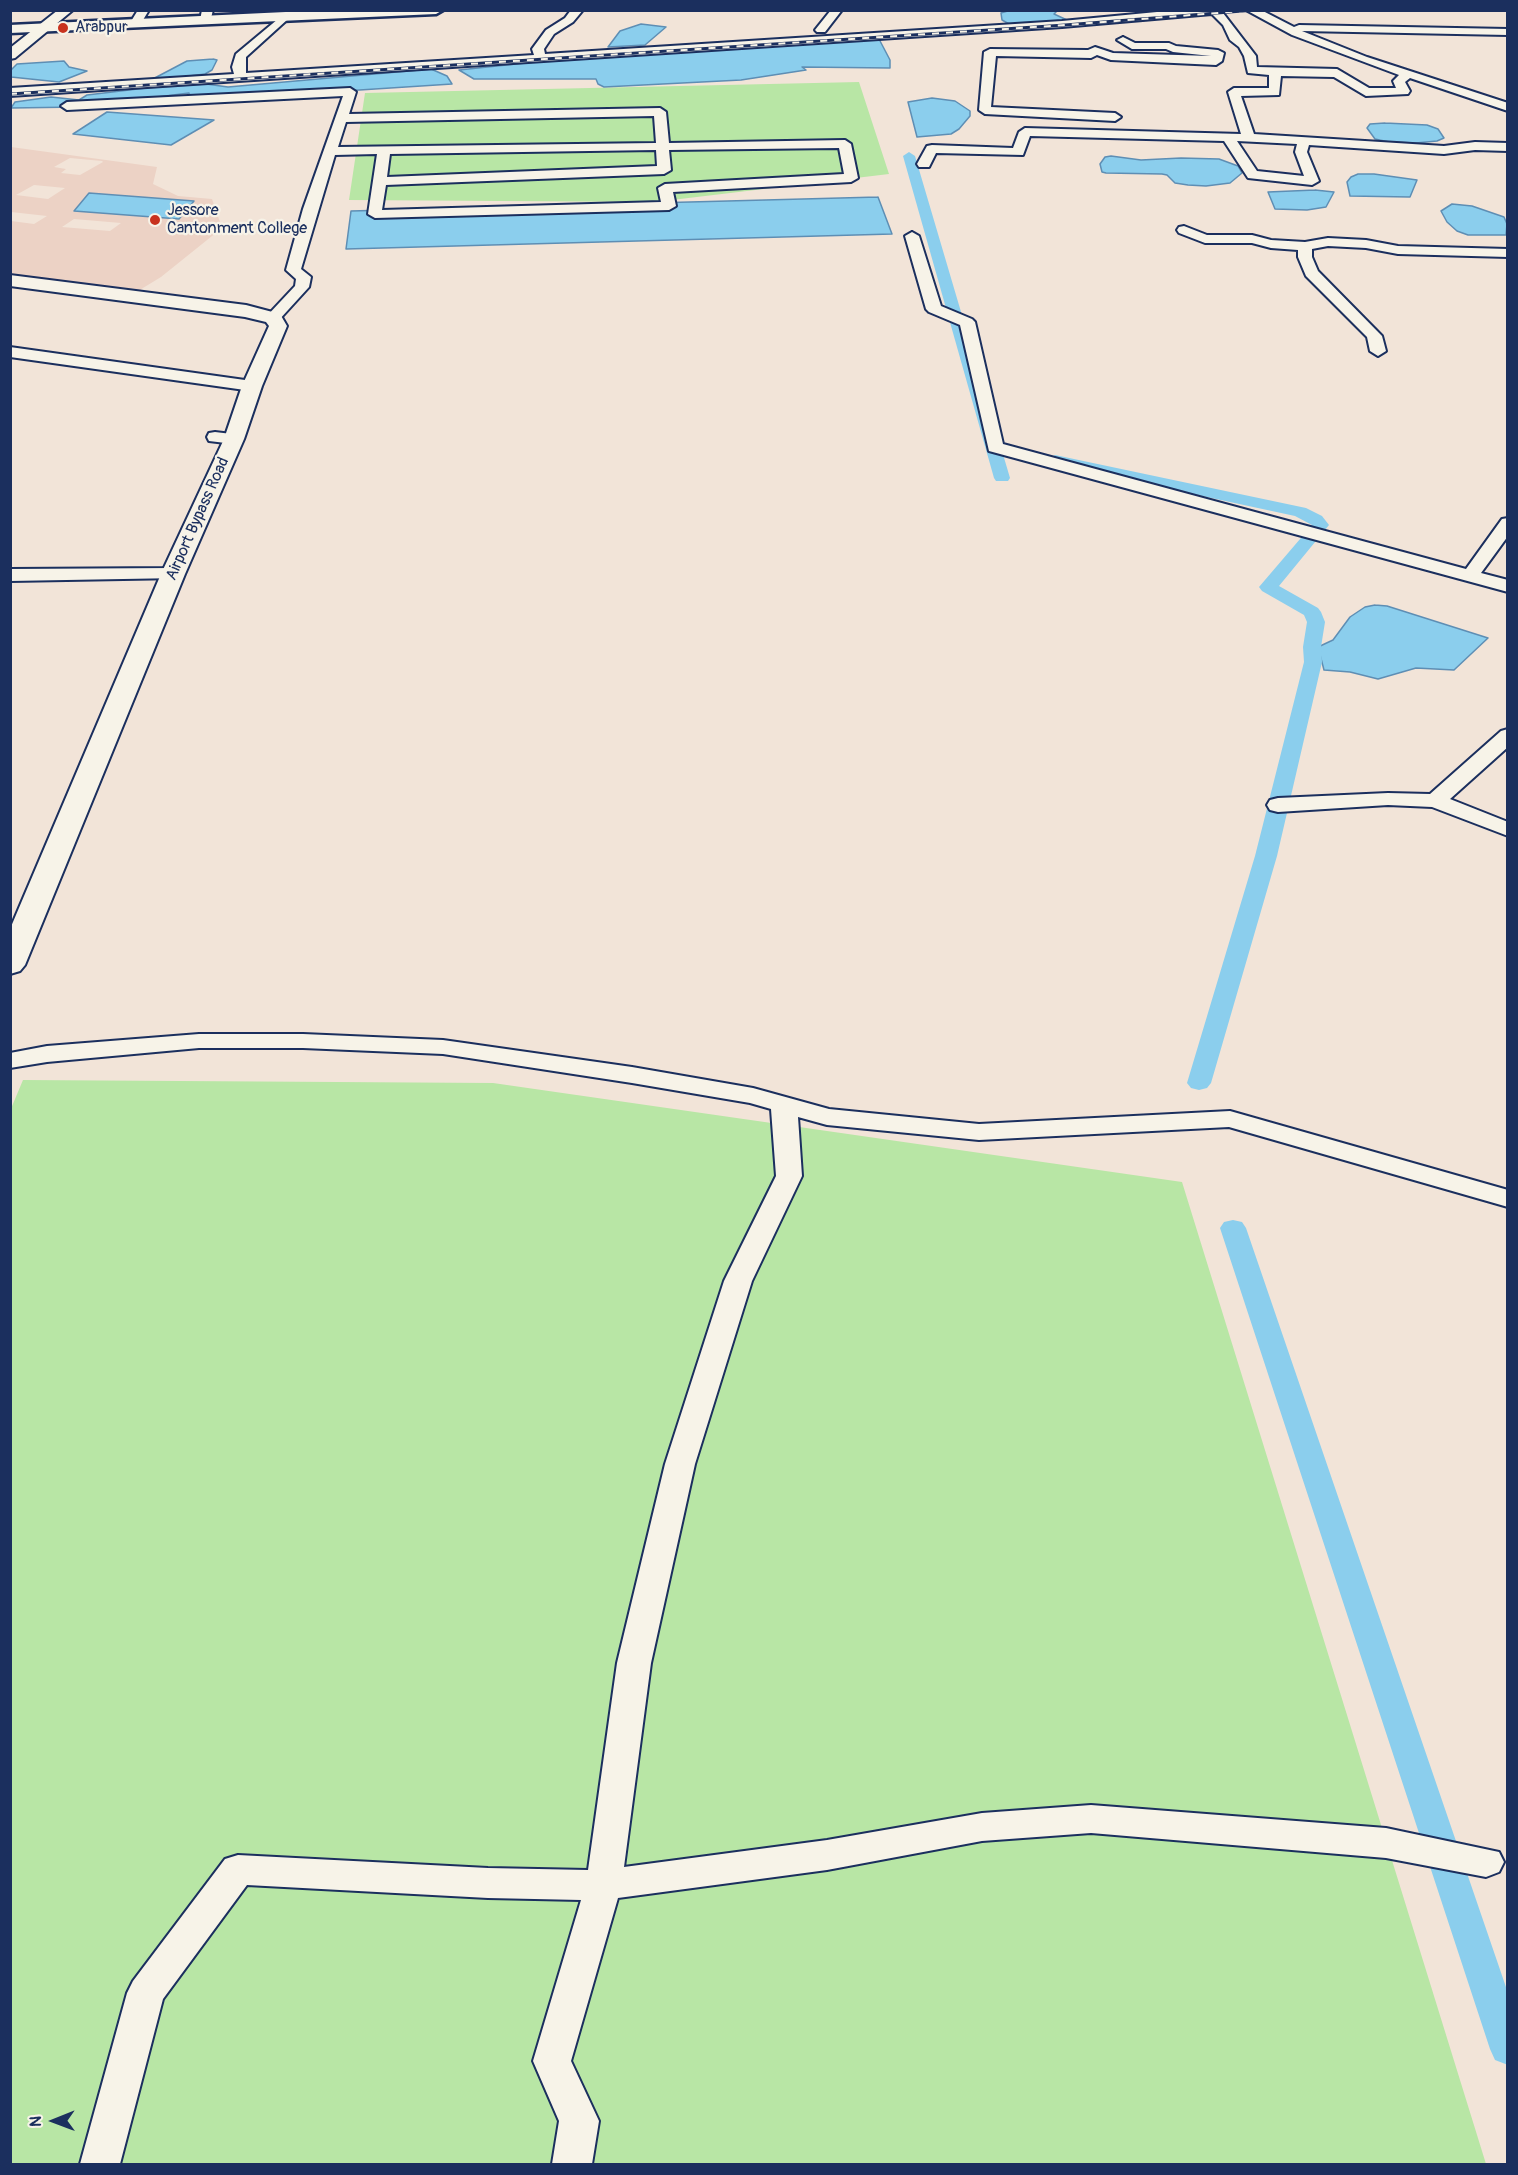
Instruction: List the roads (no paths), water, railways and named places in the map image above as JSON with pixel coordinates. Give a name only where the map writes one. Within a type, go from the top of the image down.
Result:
[{"type":"highway","points":[[10,29],[140,17],[284,17],[436,10]]},
{"type":"street","points":[[10,55],[68,10]]},
{"type":"street","points":[[541,58],[538,48],[550,32],[569,20],[578,10]]},
{"type":"street","points":[[821,30],[837,10]]},
{"type":"street","points":[[10,92],[1073,23],[1222,10]]},
{"type":"street","points":[[1251,10],[1284,28],[1363,59],[1508,107]]},
{"type":"street","points":[[1215,11],[1228,24],[1234,38],[1243,45],[1250,56],[1252,70],[1337,73],[1366,92],[1404,91],[1399,81],[1408,74]]},
{"type":"street","points":[[241,78],[238,67],[240,56],[284,17]]},
{"type":"street","points":[[1284,28],[1508,32]]},
{"type":"street","points":[[1424,31],[1508,37]]},
{"type":"street","points":[[1112,56],[1125,54],[1128,43],[1218,52],[1216,61],[1112,56],[1095,50],[1091,54],[990,52],[985,110],[1115,117]]},
{"type":"street","points":[[1249,138],[1234,92],[1275,92],[1275,72]]},
{"type":"street","points":[[10,280],[246,311],[273,318],[302,287],[304,277],[293,270],[310,209],[350,92],[57,107]]},
{"type":"street","points":[[330,151],[384,150],[475,163],[570,191],[669,206],[665,188],[660,112],[574,131],[475,163],[380,181]]},
{"type":"street","points":[[341,118],[475,163],[570,191],[664,170]]},
{"type":"street","points":[[384,150],[375,214],[475,163],[574,131],[664,147],[845,144],[851,178],[665,188]]},
{"type":"street","points":[[570,191],[574,131]]},
{"type":"street","points":[[924,164],[932,149],[1018,152],[1025,132],[1249,138],[1444,150],[1475,146],[1508,147]]},
{"type":"street","points":[[1229,138],[1253,175],[1312,182],[1301,153],[1304,141]]},
{"type":"street","points":[[1184,230],[1205,239],[1252,239],[1270,244],[1305,246],[1328,242],[1366,244],[1398,250],[1508,253]]},
{"type":"street","points":[[912,236],[934,309],[968,322],[995,447],[1508,586]]},
{"type":"street","points":[[1305,246],[1305,257],[1311,273],[1374,336],[1378,351]]},
{"type":"street","name":"Airport Bypass Road","points":[[10,965],[173,574],[224,438],[252,386],[279,326],[273,318]]},
{"type":"street","points":[[10,352],[252,386]]},
{"type":"street","points":[[1470,576],[1508,523]]},
{"type":"street","points":[[10,575],[173,574]]},
{"type":"street","points":[[1435,801],[1508,735]]},
{"type":"street","points":[[1278,805],[1388,799],[1435,801],[1508,830]]},
{"type":"street","points":[[10,1061],[48,1054],[200,1041],[303,1041],[443,1047],[632,1075],[753,1096],[827,1117],[979,1132],[1230,1119],[1508,1198]]},
{"type":"street","points":[[572,2164],[579,2121],[552,2061],[604,1885],[634,1663],[680,1464],[738,1281],[789,1176],[784,1105]]},
{"type":"street","points":[[100,2164],[146,1993],[238,1870],[488,1883],[604,1885],[826,1855],[982,1827],[1091,1819],[1386,1843],[1486,1862]]},
{"type":"water","points":[[1011,10],[1057,11],[1054,14],[1067,20],[1066,22],[1011,25],[1002,20],[1001,13]]},
{"type":"water","points":[[641,24],[666,27],[645,45],[608,47],[620,31]]},
{"type":"water","points":[[879,39],[890,60],[890,68],[802,67],[806,70],[741,80],[604,87],[598,84],[596,79],[474,79],[459,70],[535,62]]},
{"type":"water","points":[[217,60],[212,70],[205,74],[149,81],[187,61]]},
{"type":"water","points":[[64,61],[69,67],[87,71],[59,82],[11,77],[11,70],[17,64]]},
{"type":"water","points":[[431,69],[447,76],[452,84],[190,101],[189,93],[78,107],[11,108],[15,102],[51,97],[79,100],[87,95],[146,88],[206,84],[228,87]]},
{"type":"water","points":[[932,98],[955,101],[970,111],[970,116],[959,129],[951,134],[917,137],[908,102]]},
{"type":"water","points":[[107,112],[214,120],[171,145],[73,134]]},
{"type":"water","points":[[1370,124],[1427,125],[1438,129],[1444,138],[1416,143],[1375,139],[1367,128]]},
{"type":"water","points":[[1105,157],[1141,160],[1219,159],[1238,166],[1242,173],[1230,183],[1206,186],[1188,185],[1175,183],[1167,175],[1162,174],[1102,172],[1100,164]]},
{"type":"water","points":[[1358,174],[1417,180],[1410,197],[1350,196],[1347,182]]},
{"type":"water","points":[[1315,190],[1334,192],[1326,207],[1307,210],[1275,209],[1268,192]]},
{"type":"water","points":[[89,193],[194,201],[179,219],[74,211]]},
{"type":"water","points":[[878,197],[892,234],[346,249],[351,211]]},
{"type":"water","points":[[1452,204],[1472,206],[1504,217],[1507,224],[1506,235],[1468,235],[1457,231],[1447,222],[1441,211]]},
{"type":"water","points":[[1387,606],[1488,638],[1454,670],[1416,668],[1378,679],[1350,672],[1324,670],[1318,647],[1333,640],[1350,617],[1365,607]]},
{"type":"waterway","points":[[909,156],[1002,478]]},
{"type":"waterway","points":[[1055,460],[1300,512],[1321,525],[1268,587],[1312,612],[1316,622],[1312,647],[1313,662],[1266,856],[1199,1083]]},
{"type":"waterway","points":[[1233,1228],[1508,2049]]},
{"type":"railway","points":[[10,94],[1065,25],[1255,10]]},
{"type":"place","name":"Arabpur","points":[[63,28]]},
{"type":"place","name":"Jessore Cantonment College","points":[[155,220]]}]
